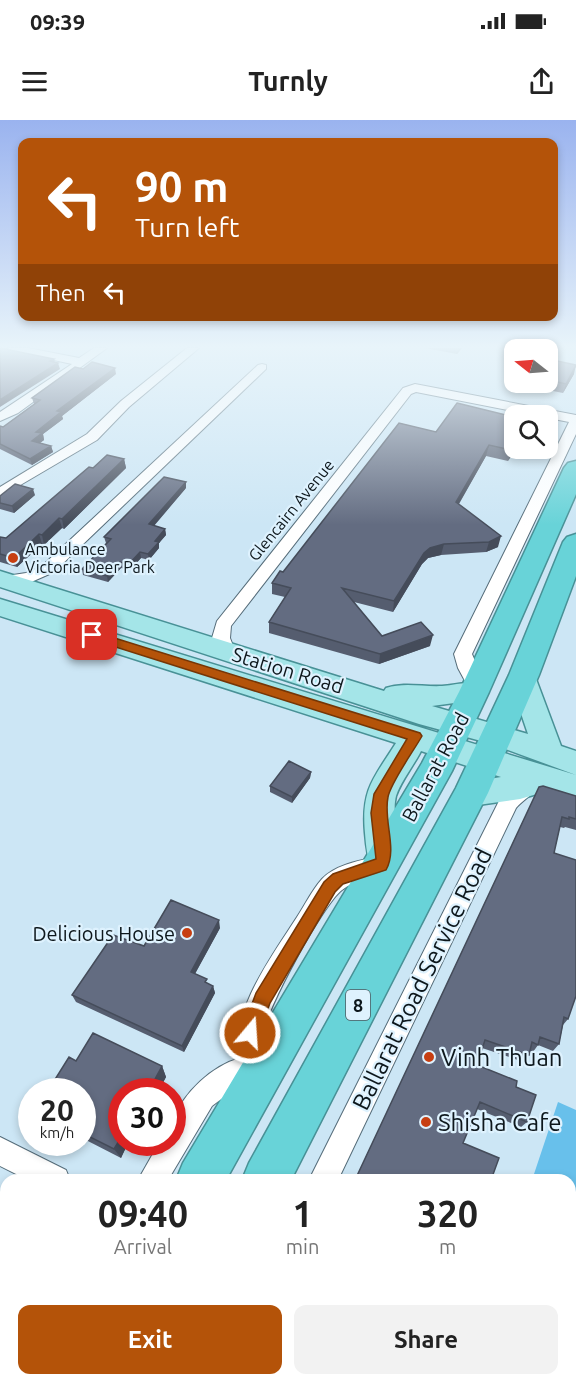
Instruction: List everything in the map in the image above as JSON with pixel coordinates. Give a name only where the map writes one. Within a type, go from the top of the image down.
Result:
[{"type":"highway","name":"Ballarat Road","points":[[203,1174],[382,862],[440,736],[476,689],[568,468]]},
{"type":"highway","name":"Ballarat Road","points":[[269,1174],[485,762],[523,678],[576,542]]},
{"type":"main road","name":"Station Road","points":[[2,589],[45,581],[226,651],[360,693],[485,762],[556,764],[576,788]]},
{"type":"main road","name":"Station Road","points":[[2,589],[440,736]]},
{"type":"main road","points":[[485,762],[556,764],[523,678]]},
{"type":"main road","points":[[360,693],[441,696],[476,689]]},
{"type":"street","points":[[0,417],[18,407]]},
{"type":"street","points":[[0,493],[92,437],[122,407]]},
{"type":"street","points":[[45,581],[221,407]]},
{"type":"street","name":"Glencairn Avenue","points":[[226,651],[221,638],[222,625],[396,407]]},
{"type":"street","name":"Glencairn Avenue","points":[[511,407],[576,420]]},
{"type":"street","points":[[568,468],[576,420]]},
{"type":"street","name":"Ballarat Road Service Road","points":[[326,1174],[508,803],[517,792],[556,764]]},
{"type":"street","points":[[156,1174],[195,1108],[207,1093],[239,1071],[260,1074]]},
{"type":"street","points":[[0,1151],[44,1174]]},
{"type":"shaded area","points":[[558,1102],[576,1110],[576,1174],[534,1174]]},
{"type":"building","points":[[30,407],[62,407],[57,411],[61,412],[36,432],[42,433],[32,441],[51,446],[30,459],[0,444],[0,426],[3,427]]},
{"type":"building","points":[[454,407],[473,407],[504,415],[504,448],[489,445],[456,502],[501,536],[489,542],[444,544],[430,548],[424,553],[394,601],[342,588],[382,636],[421,622],[433,635],[380,654],[269,622],[291,588],[272,583],[399,423],[436,432]]},
{"type":"building","points":[[107,455],[124,459],[62,519],[59,518],[42,535],[39,534],[14,558],[0,554],[0,537],[6,538],[89,467],[93,468]]},
{"type":"building","points":[[164,477],[186,482],[149,524],[165,529],[155,541],[159,542],[148,554],[140,552],[129,564],[120,562],[107,576],[82,569],[111,539],[104,537]]},
{"type":"building","points":[[15,484],[33,489],[12,506],[0,503],[0,496]]},
{"type":"building","points":[[289,761],[311,772],[292,797],[270,786]]},
{"type":"building","points":[[543,786],[576,796],[576,819],[562,817],[554,853],[576,860],[576,996],[568,1019],[564,1017],[559,1044],[540,1037],[538,1045],[532,1042],[529,1055],[485,1040],[477,1065],[517,1081],[516,1087],[536,1095],[527,1122],[480,1102],[463,1143],[499,1158],[493,1174],[358,1174],[539,787]]},
{"type":"building","points":[[171,900],[219,920],[191,972],[207,979],[205,982],[213,986],[182,1046],[72,995],[113,935],[144,946]]},
{"type":"building","points":[[93,1033],[162,1066],[156,1078],[108,1078],[108,1146],[96,1140],[96,1078],[56,1078],[69,1057],[76,1061]]},
{"type":"place","name":"Ambulance Victoria Deer Park","points":[[13,558]]},
{"type":"place","name":"Delicious House","points":[[187,933]]},
{"type":"place","name":"Vinh Thuan","points":[[429,1057]]},
{"type":"place","name":"Shisha Cafe","points":[[426,1122]]},
{"type":"route","points":[[92,635],[415,736],[381,794],[379,813],[384,860],[381,865],[350,873],[329,887],[262,999],[250,1033]]}]
